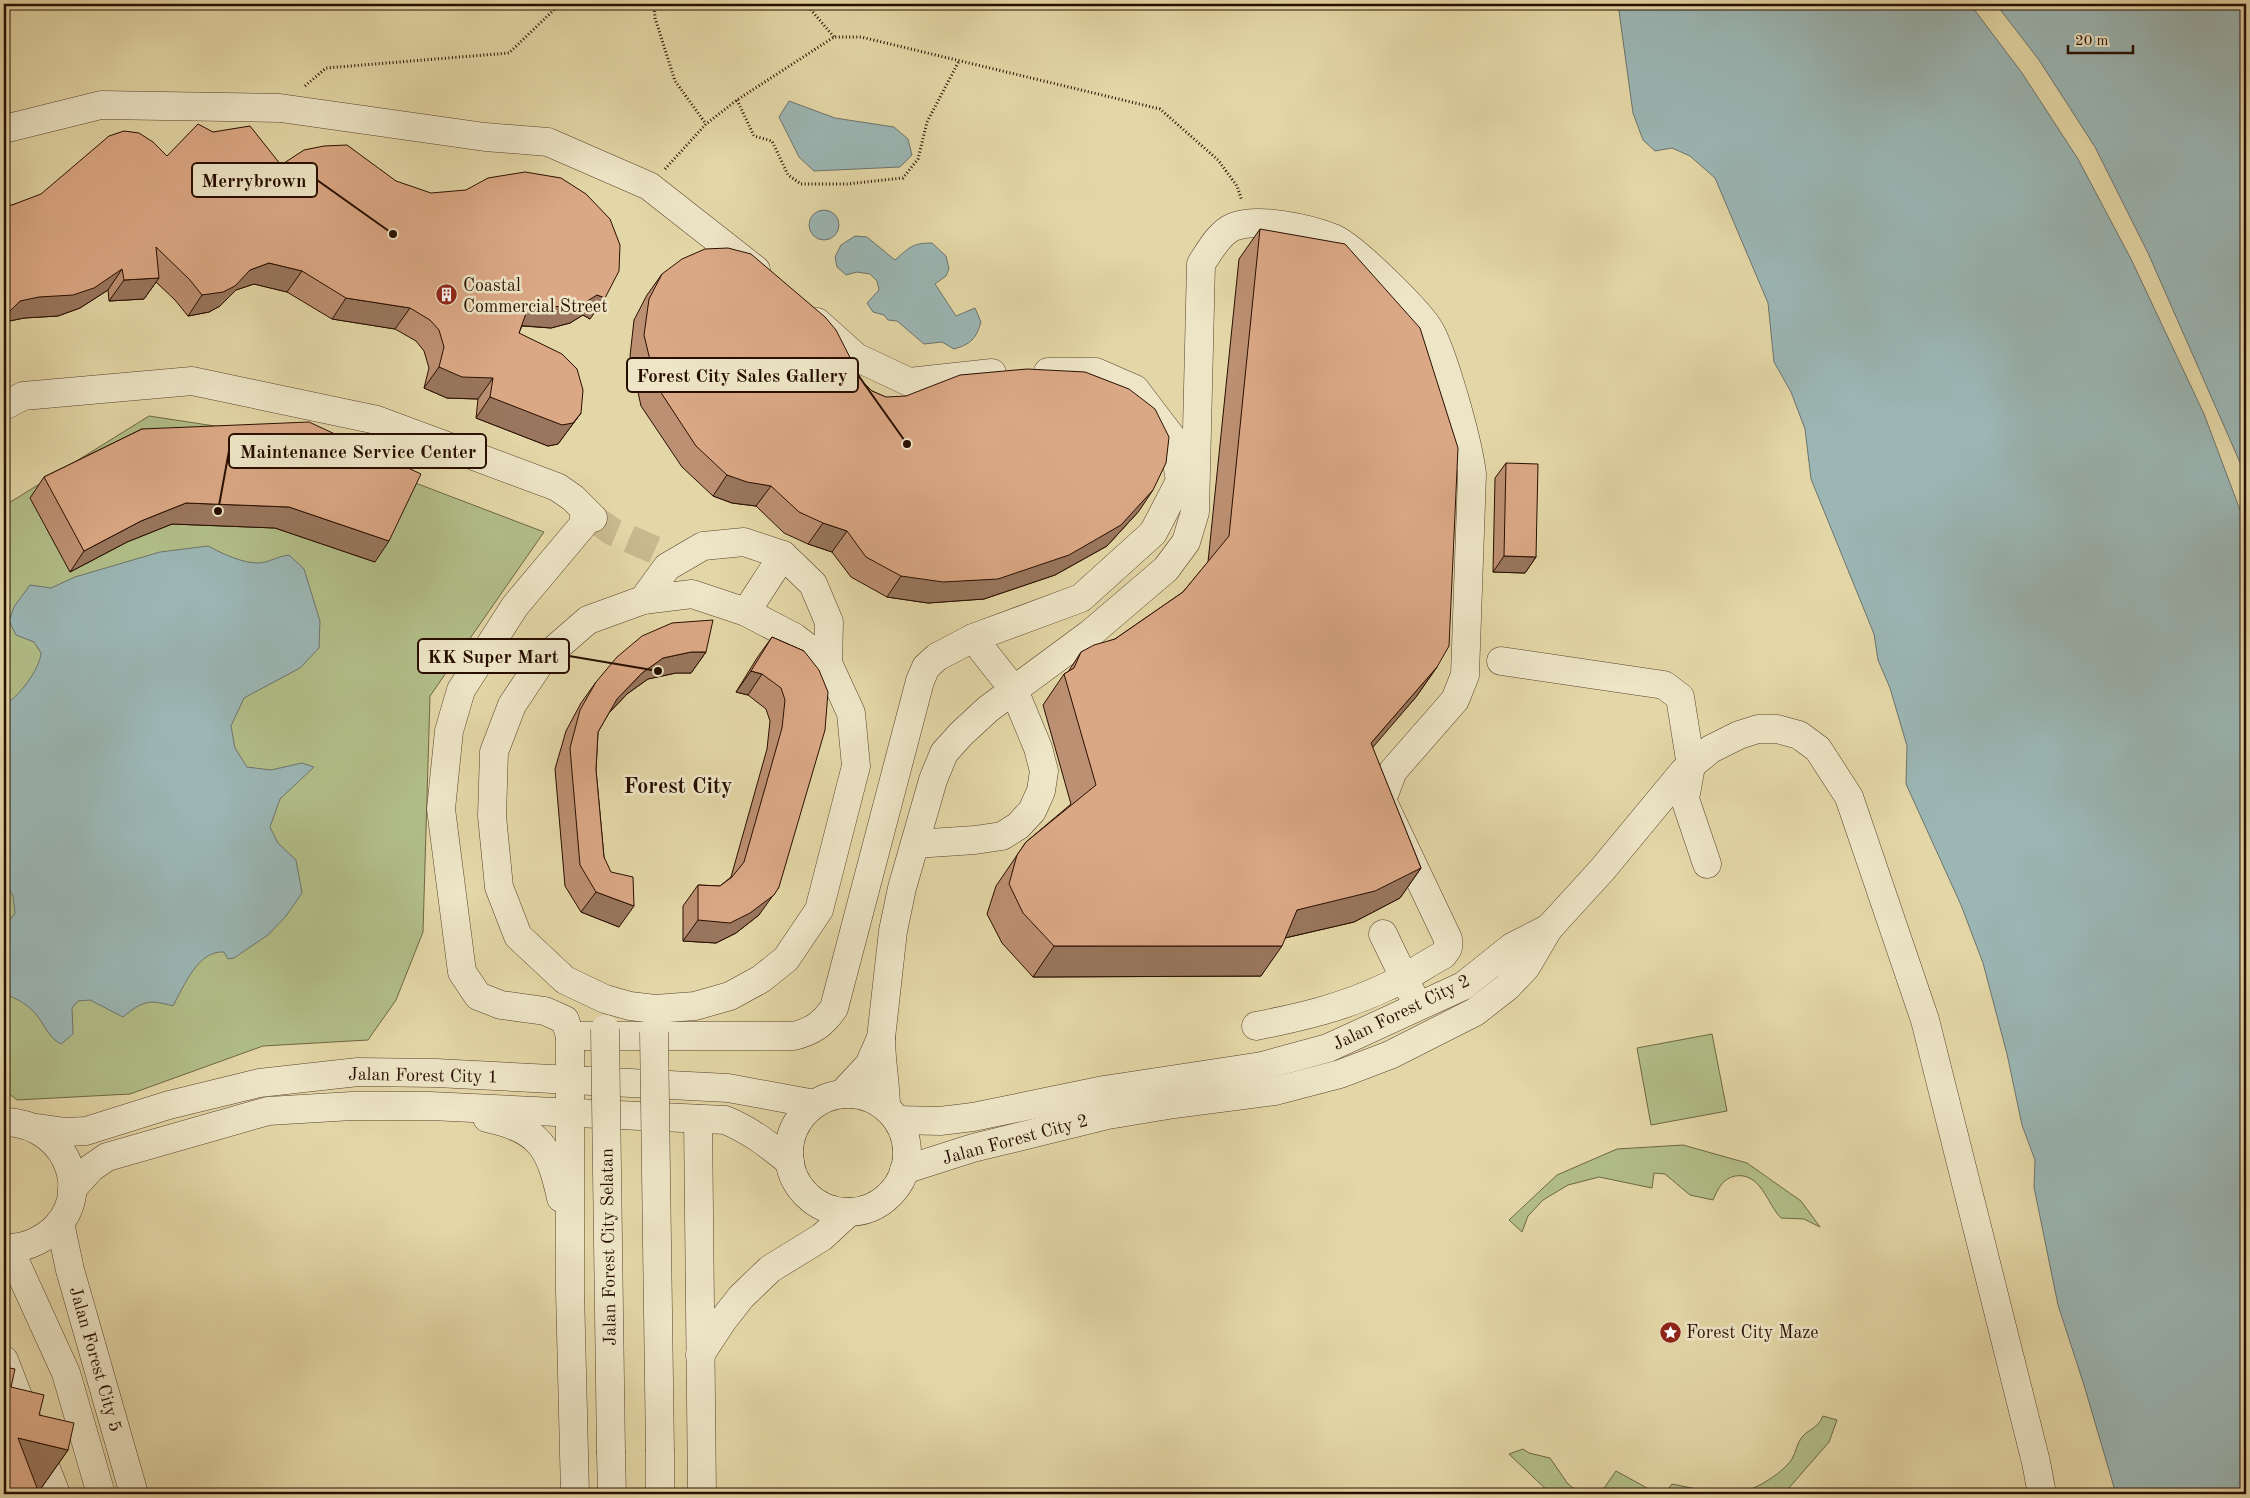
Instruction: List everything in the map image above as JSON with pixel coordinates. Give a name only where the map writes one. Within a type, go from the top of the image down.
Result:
[{"type":"street","points":[[4,129],[101,105],[280,108],[485,138],[548,142],[649,186],[778,288]]},
{"type":"street","points":[[891,1114],[882,1065],[881,1038],[894,931],[902,888],[933,780],[944,753],[960,734],[988,709],[1091,633],[1129,602],[1166,569],[1186,542],[1195,512],[1202,264],[1215,243],[1231,228],[1250,223],[1284,226],[1334,239],[1351,250],[1418,312],[1431,331],[1444,362],[1470,452],[1472,474],[1465,675],[1455,700],[1393,771],[1382,800],[1448,939],[1448,948],[1443,955],[1388,986],[1344,1005],[1302,1017],[1256,1026]]},
{"type":"street","points":[[570,1036],[794,1036],[810,1032],[824,1022],[834,1008],[920,681],[926,668],[936,656],[973,638],[1081,598],[1153,533],[1180,481],[1173,439],[1136,389],[1096,372],[992,373],[908,382],[856,357],[799,306]]},
{"type":"street","points":[[4,406],[23,396],[192,381],[377,420],[557,487],[573,498],[589,514],[583,526],[515,606],[461,690],[449,731],[441,809],[462,972],[478,996],[501,1005],[545,1011],[565,1020],[570,1036],[572,1113],[570,1292],[575,1494]]},
{"type":"street","points":[[643,600],[667,567],[672,556],[703,546],[744,542],[783,555],[813,584],[829,622],[828,663],[852,714],[856,766],[819,910],[786,959],[761,979],[730,996],[695,1006],[655,1021]]},
{"type":"street","points":[[746,612],[783,555]]},
{"type":"street","points":[[655,1021],[630,1006],[604,999],[565,980],[518,936],[499,887],[492,816],[494,752],[512,705],[542,660],[588,620],[643,600],[692,594],[746,612],[794,637],[828,663]]},
{"type":"street","points":[[915,844],[975,840],[1002,836],[1018,826],[1032,811],[1040,791],[1044,771],[1038,748],[1014,690],[973,638]]},
{"type":"street","points":[[1501,661],[1664,685],[1680,696],[1691,766],[1685,798],[1707,864]]},
{"type":"street","points":[[1548,928],[1602,870],[1678,778],[1711,749],[1739,734],[1758,728],[1777,729],[1799,735],[1818,749],[1849,797],[1925,1020],[2036,1462],[2042,1494]]},
{"type":"street","name":"Jalan Forest City 2","points":[[891,1114],[906,1144],[907,1157],[898,1184],[884,1200],[864,1210],[849,1212],[833,1210],[817,1203],[804,1192],[795,1178],[790,1162],[790,1146],[794,1130],[802,1115],[815,1104],[828,1098],[842,1094],[861,1095],[891,1114],[940,1121],[973,1117],[1104,1090],[1262,1066],[1328,1048],[1420,1007],[1463,986],[1512,947],[1548,928]]},
{"type":"street","name":"Jalan Forest City 2","points":[[904,1170],[973,1148],[1108,1115],[1275,1091],[1340,1074],[1390,1055],[1475,1012],[1507,988],[1526,967],[1548,928]]},
{"type":"street","points":[[1383,934],[1433,1033]]},
{"type":"street","name":"Jalan Forest City Selatan","points":[[604,999],[612,1494]]},
{"type":"street","points":[[655,1021],[660,1494]]},
{"type":"street","points":[[842,1094],[869,1065],[881,1038]]},
{"type":"street","name":"Jalan Forest City 1","points":[[4,1122],[19,1122],[37,1128],[66,1132],[86,1131],[169,1105],[259,1082],[358,1072],[436,1073],[728,1088],[815,1104]]},
{"type":"street","name":"Jalan Forest City 1","points":[[72,1189],[91,1168],[107,1157],[268,1111],[352,1106],[430,1106],[572,1113]]},
{"type":"street","points":[[430,1106],[511,1123],[532,1134],[547,1152],[555,1170],[561,1198],[570,1292]]},
{"type":"street","name":"Jalan Forest City 2","points":[[572,1113],[725,1120],[742,1127],[763,1140],[790,1162]]},
{"type":"street","points":[[698,1119],[702,1494]]},
{"type":"street","points":[[6,1248],[29,1245],[46,1236],[60,1223],[68,1207],[72,1189],[71,1171],[64,1153],[52,1138],[37,1128]]},
{"type":"street","points":[[700,1355],[723,1320],[741,1298],[770,1269],[822,1237],[849,1212]]},
{"type":"street","name":"Jalan Forest City 5","points":[[60,1223],[70,1270],[134,1494]]},
{"type":"street","name":"Jalan Forest City 5","points":[[6,1248],[66,1373],[101,1494]]},
{"type":"street","points":[[4,1360],[56,1494]]},
{"type":"path","points":[[280,108],[326,68],[509,53],[560,4]]},
{"type":"path","points":[[654,4],[655,18],[675,81],[706,124]]},
{"type":"path","points":[[806,4],[834,37]]},
{"type":"path","points":[[649,186],[706,124],[736,100],[834,37],[861,37],[1160,109],[1218,160],[1236,186],[1250,223]]},
{"type":"path","points":[[736,100],[754,136],[772,140],[788,174],[801,184],[847,184],[903,178],[918,159],[926,122],[959,61]]},
{"type":"green space","points":[[149,416],[267,434],[384,471],[544,532],[430,696],[423,932],[396,1000],[368,1040],[263,1046],[130,1094],[17,1100],[4,1090],[4,506]]},
{"type":"green space","points":[[1712,1034],[1727,1111],[1651,1125],[1637,1048]]},
{"type":"green space","points":[[1683,1145],[1747,1163],[1801,1201],[1820,1227],[1804,1219],[1781,1218],[1757,1184],[1744,1176],[1735,1176],[1727,1179],[1719,1188],[1713,1200],[1690,1195],[1665,1174],[1654,1173],[1652,1188],[1599,1177],[1568,1185],[1543,1200],[1528,1216],[1522,1232],[1509,1220],[1557,1175],[1617,1149]]},
{"type":"green space","points":[[1823,1416],[1837,1420],[1829,1442],[1788,1489],[1778,1494],[1733,1494],[1749,1490],[1774,1477],[1781,1471],[1792,1459],[1802,1437],[1818,1424]]},
{"type":"green space","points":[[1523,1449],[1529,1453],[1550,1458],[1568,1484],[1581,1494],[1551,1494],[1509,1454]]},
{"type":"green space","points":[[1616,1471],[1658,1494],[1600,1494]]},
{"type":"green space","points":[[1672,1484],[1721,1494],[1664,1494]]},
{"type":"water","points":[[1618,4],[1970,4],[2022,73],[2078,159],[2131,259],[2204,414],[2246,526],[2246,1494],[2116,1494],[2058,1305],[2034,1187],[2035,1160],[2022,1125],[2007,1054],[1983,963],[1961,905],[1906,784],[1907,746],[1890,688],[1878,660],[1874,634],[1811,479],[1805,429],[1791,392],[1774,362],[1768,303],[1715,178],[1690,156],[1672,148],[1655,151],[1643,140],[1633,113]]},
{"type":"water","points":[[1996,4],[2246,4],[2246,476],[2148,253],[2095,147],[2039,60]]},
{"type":"water","points":[[789,101],[835,118],[894,127],[908,139],[912,155],[900,167],[814,171],[799,157],[779,117]]},
{"type":"water","points":[[824,210],[835,214],[839,225],[835,236],[824,240],[813,236],[809,225],[813,214]]},
{"type":"water","points":[[855,236],[867,237],[895,260],[912,247],[932,243],[946,256],[949,269],[946,276],[935,284],[956,316],[975,308],[981,322],[972,340],[954,349],[942,342],[924,344],[897,321],[888,320],[884,315],[873,312],[867,303],[879,290],[877,281],[870,274],[857,272],[846,275],[837,267],[835,257],[841,245]]},
{"type":"water","points":[[208,546],[252,563],[262,563],[289,555],[304,569],[320,621],[319,648],[300,668],[244,698],[231,726],[235,748],[247,767],[271,770],[302,763],[314,767],[280,799],[270,827],[278,843],[296,860],[302,893],[286,916],[268,935],[234,958],[228,959],[224,952],[215,953],[199,963],[173,1006],[151,1002],[146,1003],[123,1017],[90,1000],[78,1001],[72,1008],[73,1034],[61,1044],[52,1037],[30,1008],[4,993],[4,928],[15,913],[13,896],[4,880],[4,705],[16,696],[33,675],[41,653],[34,642],[16,635],[9,621],[14,607],[30,585],[51,588],[75,577],[160,552]]},
{"type":"building","name":"Coastal Commercial Street","points":[[198,124],[213,132],[250,126],[281,165],[304,150],[324,146],[347,145],[396,181],[431,193],[466,190],[488,178],[525,172],[561,178],[586,194],[610,219],[620,245],[619,271],[605,298],[597,295],[584,303],[566,307],[529,305],[519,333],[562,354],[577,369],[583,390],[581,413],[573,423],[562,425],[490,397],[493,378],[462,377],[439,367],[444,347],[439,330],[430,320],[410,308],[346,298],[302,271],[269,263],[250,270],[235,286],[223,292],[202,295],[190,280],[156,247],[159,278],[124,280],[122,269],[94,288],[73,295],[39,297],[20,301],[4,317],[4,205],[12,205],[41,194],[109,136],[124,131],[139,133],[153,142],[167,156]]},
{"type":"building","points":[[1260,229],[1345,244],[1420,328],[1458,448],[1449,646],[1437,667],[1371,743],[1421,868],[1375,891],[1297,910],[1282,946],[1054,946],[1023,913],[1009,884],[1017,855],[1026,842],[1096,785],[1064,674],[1074,668],[1081,652],[1094,645],[1115,639],[1183,592],[1229,536]]},
{"type":"building","points":[[728,248],[751,254],[825,317],[836,330],[862,381],[872,391],[886,397],[906,396],[960,375],[1027,369],[1085,372],[1129,389],[1155,409],[1169,437],[1166,463],[1153,490],[1121,525],[1069,555],[998,579],[943,582],[901,576],[866,557],[847,531],[799,512],[771,486],[747,482],[727,475],[696,446],[656,385],[644,335],[649,299],[662,274],[682,259],[705,249]]},
{"type":"building","points":[[309,422],[421,474],[389,541],[289,507],[186,503],[141,521],[84,551],[44,477],[142,429]]},
{"type":"building","points":[[1506,463],[1538,464],[1536,557],[1504,556]]},
{"type":"building","points":[[713,620],[706,652],[691,652],[663,658],[642,673],[617,699],[598,732],[596,770],[604,857],[611,872],[633,877],[634,906],[596,892],[580,865],[570,748],[580,710],[596,682],[617,657],[642,636],[672,623]]},
{"type":"building","points":[[772,637],[804,651],[819,670],[828,692],[825,730],[779,887],[774,895],[750,913],[730,923],[698,920],[698,885],[720,886],[732,877],[744,862],[782,728],[785,700],[781,688],[762,674],[751,671]]},
{"type":"building","points":[[4,1367],[15,1369],[11,1387],[44,1395],[39,1415],[74,1423],[68,1450],[18,1438],[37,1488],[22,1494],[9,1494],[4,1482]]},
{"type":"tunnel","points":[[593,518],[613,532],[662,553]]},
{"type":"place","name":"Merrybrown","points":[[393,234]]},
{"type":"place","name":"Coastal Commercial Street","points":[[447,295]]},
{"type":"place","name":"Forest City Sales Gallery","points":[[907,444]]},
{"type":"place","name":"Maintenance Service Center","points":[[218,511]]},
{"type":"place","name":"KK Super Mart","points":[[658,671]]},
{"type":"place","name":"Forest City Maze","points":[[1670,1332]]},
{"type":"district","name":"Forest City","points":[[678,785]]}]
